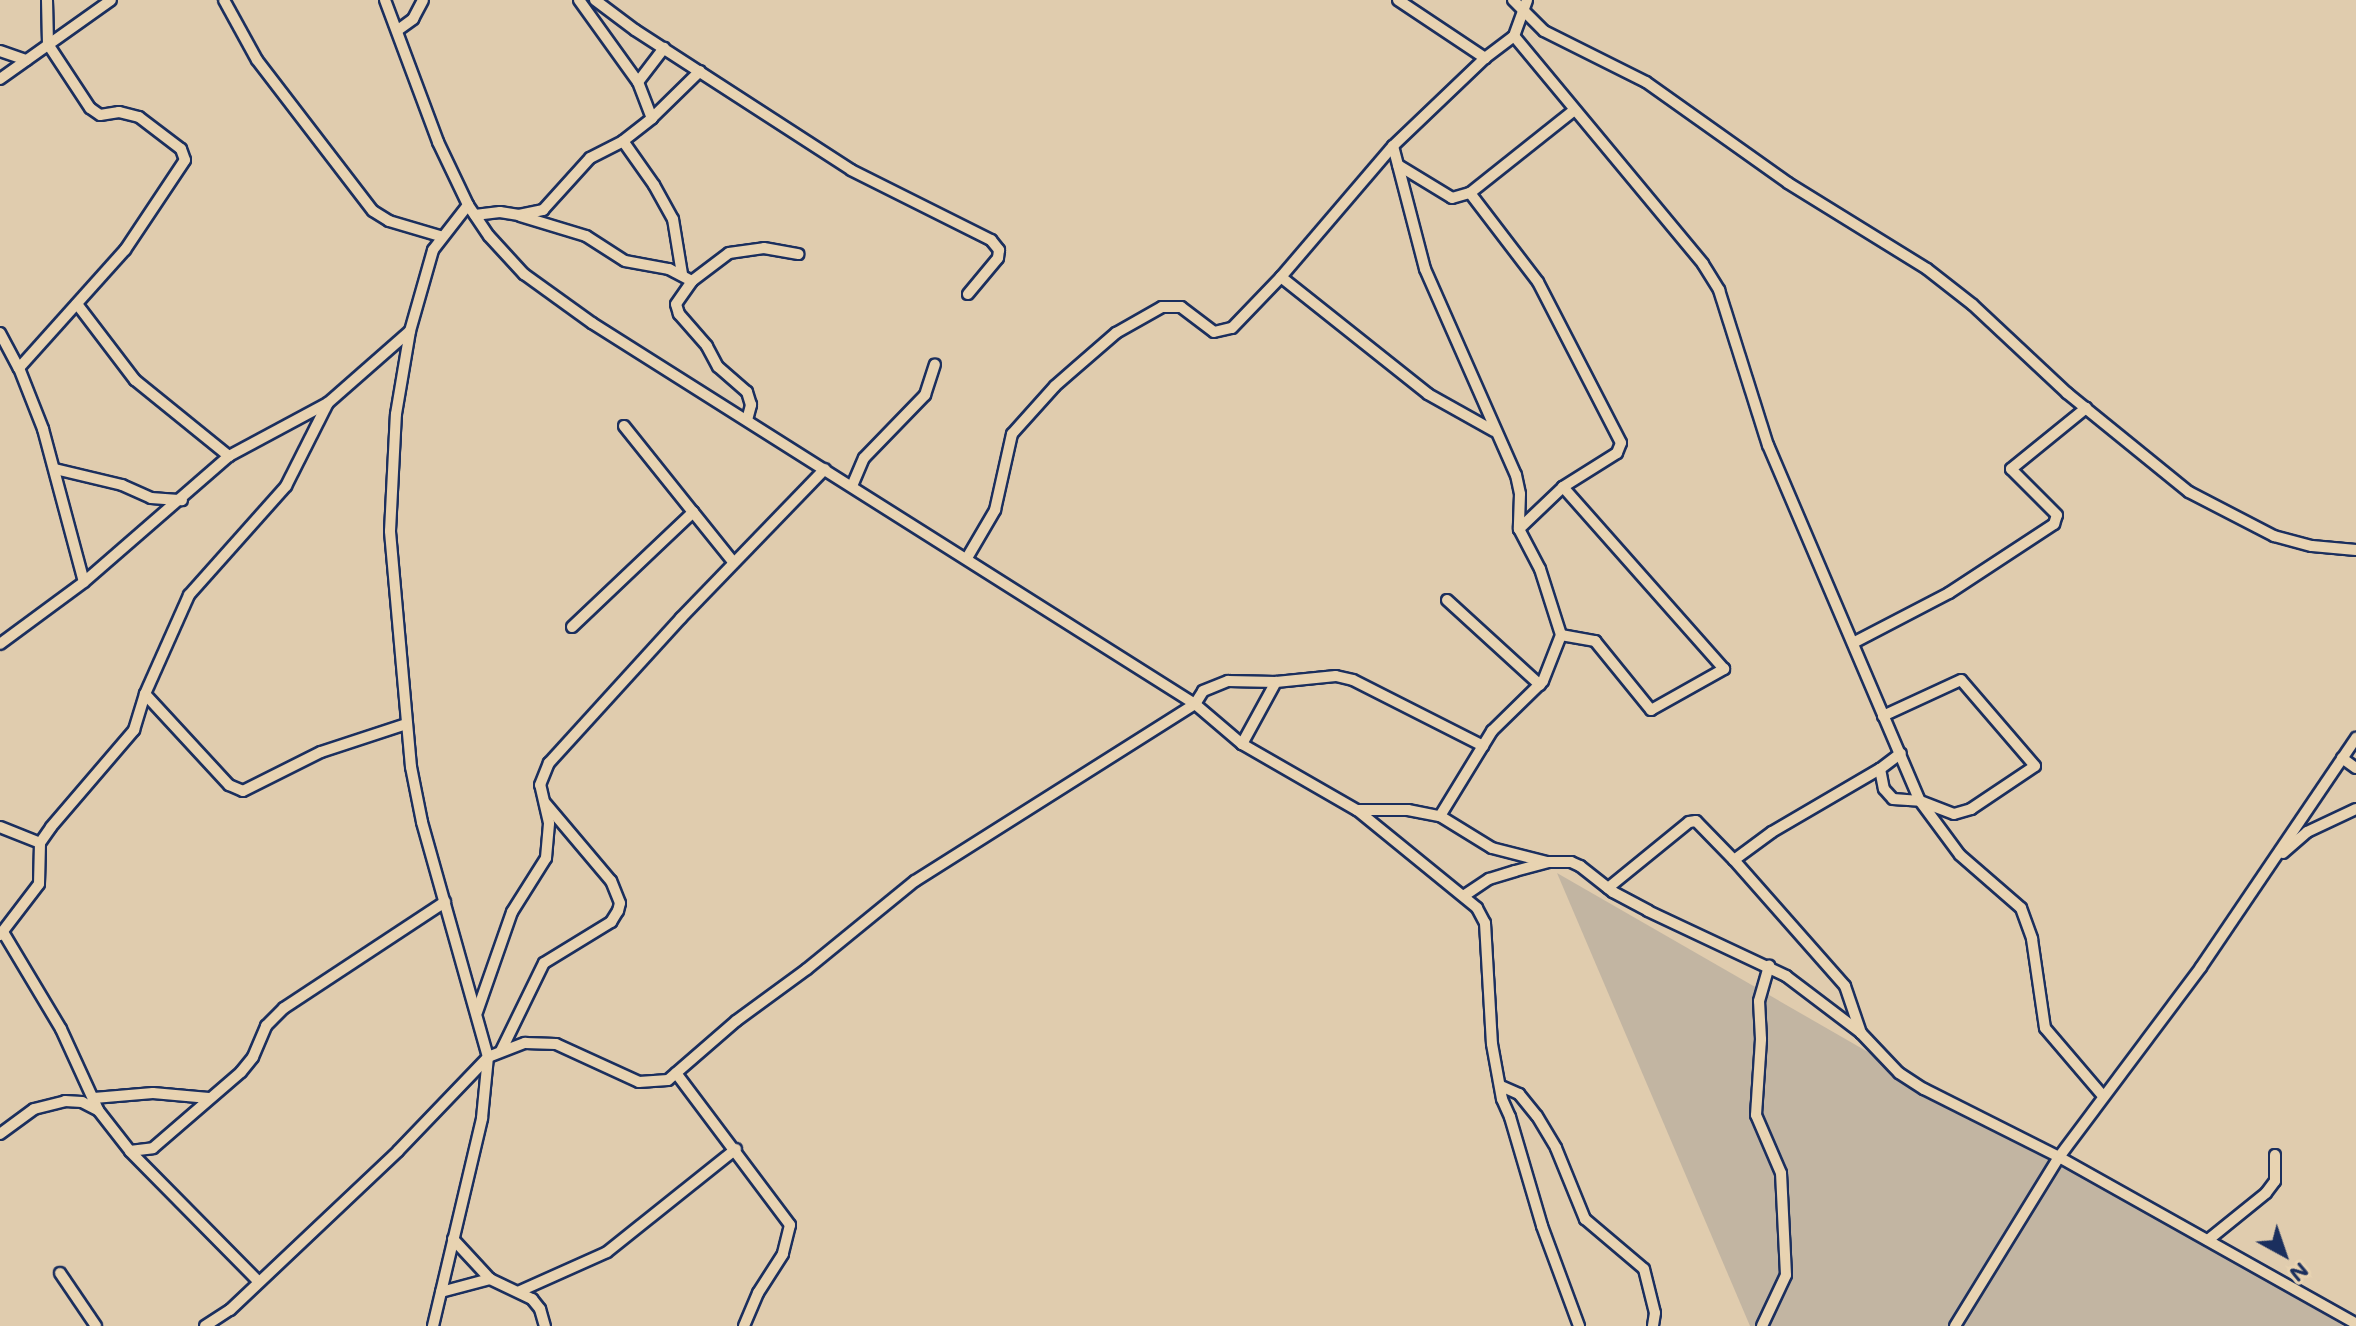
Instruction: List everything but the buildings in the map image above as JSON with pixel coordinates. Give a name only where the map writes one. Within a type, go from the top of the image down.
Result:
[{"type":"street","points":[[19,368],[136,235],[184,156],[181,149],[139,117],[119,112],[104,116],[95,113],[48,44],[47,0]]},
{"type":"street","points":[[0,79],[111,0]]},
{"type":"street","points":[[224,0],[257,60],[373,211],[389,221],[440,236]]},
{"type":"street","points":[[385,0],[438,142],[471,210],[503,253],[547,293],[1195,704],[1242,744],[1357,810],[1465,895],[1485,923],[1492,1044],[1502,1099],[1542,1226],[1579,1326]]},
{"type":"street","points":[[398,30],[413,19],[423,0]]},
{"type":"street","points":[[579,0],[638,82],[652,118]]},
{"type":"street","points":[[595,0],[851,170],[991,240],[999,250],[998,258],[968,294]]},
{"type":"street","points":[[1398,0],[1485,58]]},
{"type":"street","points":[[1513,0],[1523,12],[1559,40],[1646,82],[1788,183],[1927,269],[1973,305],[2086,408],[2189,492],[2264,532],[2312,546],[2356,550]]},
{"type":"street","points":[[967,558],[998,503],[1012,434],[1055,386],[1141,316],[1174,304],[1208,328],[1221,332],[1247,314],[1393,146],[1485,58],[1514,36],[1527,0]]},
{"type":"street","points":[[1514,36],[1573,111],[1703,264],[1719,290],[1768,445],[1920,801],[1960,855],[2021,908],[2032,939],[2045,1028],[2103,1096]]},
{"type":"street","points":[[638,82],[664,48]]},
{"type":"street","points":[[0,51],[26,60]]},
{"type":"street","points":[[519,215],[543,210],[590,158],[623,141],[652,118],[700,71]]},
{"type":"street","points":[[1398,165],[1452,198],[1470,193],[1573,111]]},
{"type":"street","points":[[623,141],[673,219],[682,274]]},
{"type":"street","points":[[1393,146],[1425,269],[1519,485],[1519,529],[1540,569],[1561,635],[1540,685],[1497,725],[1440,816]]},
{"type":"street","points":[[1470,193],[1538,282],[1621,443],[1617,453],[1563,487],[1519,529]]},
{"type":"street","points":[[433,1326],[482,1118],[488,1057],[422,822],[406,724],[390,531],[396,414],[410,331],[427,267],[440,236],[471,210],[519,215],[586,236],[625,261],[682,274],[692,281]]},
{"type":"street","points":[[747,420],[751,405],[747,392],[718,367],[702,337],[676,309],[679,297],[692,281],[729,253],[764,248],[798,254]]},
{"type":"street","points":[[1281,277],[1428,394],[1494,431]]},
{"type":"street","points":[[77,304],[135,380],[229,456]]},
{"type":"street","points":[[0,644],[84,582],[229,456],[328,403],[410,331]]},
{"type":"street","points":[[0,333],[19,368],[55,469],[84,582]]},
{"type":"street","points":[[852,486],[864,458],[925,395],[935,365]]},
{"type":"street","points":[[258,1281],[130,1151],[98,1110],[61,1029],[2,934],[39,884],[40,843],[70,802],[128,740],[189,595],[286,486],[328,403]]},
{"type":"street","points":[[1853,643],[1949,593],[2054,524],[2057,515],[2011,469],[2086,408]]},
{"type":"street","points":[[624,426],[734,563]]},
{"type":"street","points":[[55,469],[104,480],[151,498],[182,500]]},
{"type":"street","points":[[477,1012],[512,912],[546,858],[550,832],[540,785],[549,763],[825,469]]},
{"type":"street","points":[[1561,635],[1595,641],[1651,710],[1724,669],[1563,487]]},
{"type":"street","points":[[572,627],[693,512]]},
{"type":"street","points":[[1447,600],[1540,685]]},
{"type":"street","points":[[205,1326],[230,1310],[410,1140],[488,1057],[525,1043],[556,1044],[643,1083],[663,1082],[915,881],[1195,704],[1203,691],[1218,683],[1276,682],[1331,676],[1347,678],[1483,746]]},
{"type":"street","points":[[1880,769],[1884,789],[1893,799],[1920,801],[1949,813],[1964,813],[2035,766],[1961,680],[1883,716]]},
{"type":"street","points":[[1242,744],[1276,682]]},
{"type":"street","points":[[145,694],[229,785],[243,791],[321,752],[406,724]]},
{"type":"street","points":[[1955,1326],[2059,1157],[2201,967],[2356,738]]},
{"type":"street","points":[[1734,860],[1772,832],[1880,769],[1901,753]]},
{"type":"street","points":[[2342,758],[2356,768]]},
{"type":"street","points":[[501,1051],[544,963],[611,922],[620,903],[611,881],[544,802]]},
{"type":"street","points":[[2270,865],[2307,832],[2356,809]]},
{"type":"street","points":[[1357,810],[1408,810],[1440,816],[1492,848],[1580,866],[1608,888],[1678,926],[1769,965],[1861,1033],[1904,1077],[2059,1157],[2356,1324]]},
{"type":"street","points":[[1608,888],[1689,822],[1696,821],[1845,986],[1861,1033]]},
{"type":"street","points":[[0,827],[40,843]]},
{"type":"street","points":[[1465,895],[1489,879],[1549,862]]},
{"type":"street","points":[[130,1151],[153,1148],[249,1064],[273,1017],[445,902]]},
{"type":"street","points":[[1762,1326],[1786,1275],[1781,1173],[1756,1115],[1761,1033],[1759,1001],[1769,965]]},
{"type":"street","points":[[676,1073],[736,1149],[791,1230],[783,1254],[758,1293],[744,1326]]},
{"type":"street","points":[[1501,1086],[1519,1094],[1537,1116],[1556,1148],[1585,1219],[1644,1269],[1655,1313],[1653,1326]]},
{"type":"street","points":[[94,1098],[153,1093],[209,1098]]},
{"type":"street","points":[[0,1134],[34,1109],[75,1100],[98,1110]]},
{"type":"street","points":[[520,1291],[607,1252],[736,1149]]},
{"type":"street","points":[[2208,1240],[2266,1193],[2275,1181],[2275,1155]]},
{"type":"street","points":[[453,1239],[490,1279],[520,1291],[540,1309],[545,1326]]},
{"type":"street","points":[[60,1273],[96,1326]]},
{"type":"street","points":[[441,1292],[490,1279]]},
{"type":"street","points":[[222,1326],[230,1310]]},
{"type":"shaded area","points":[[1557,873],[2344,1326],[1750,1326]]}]
